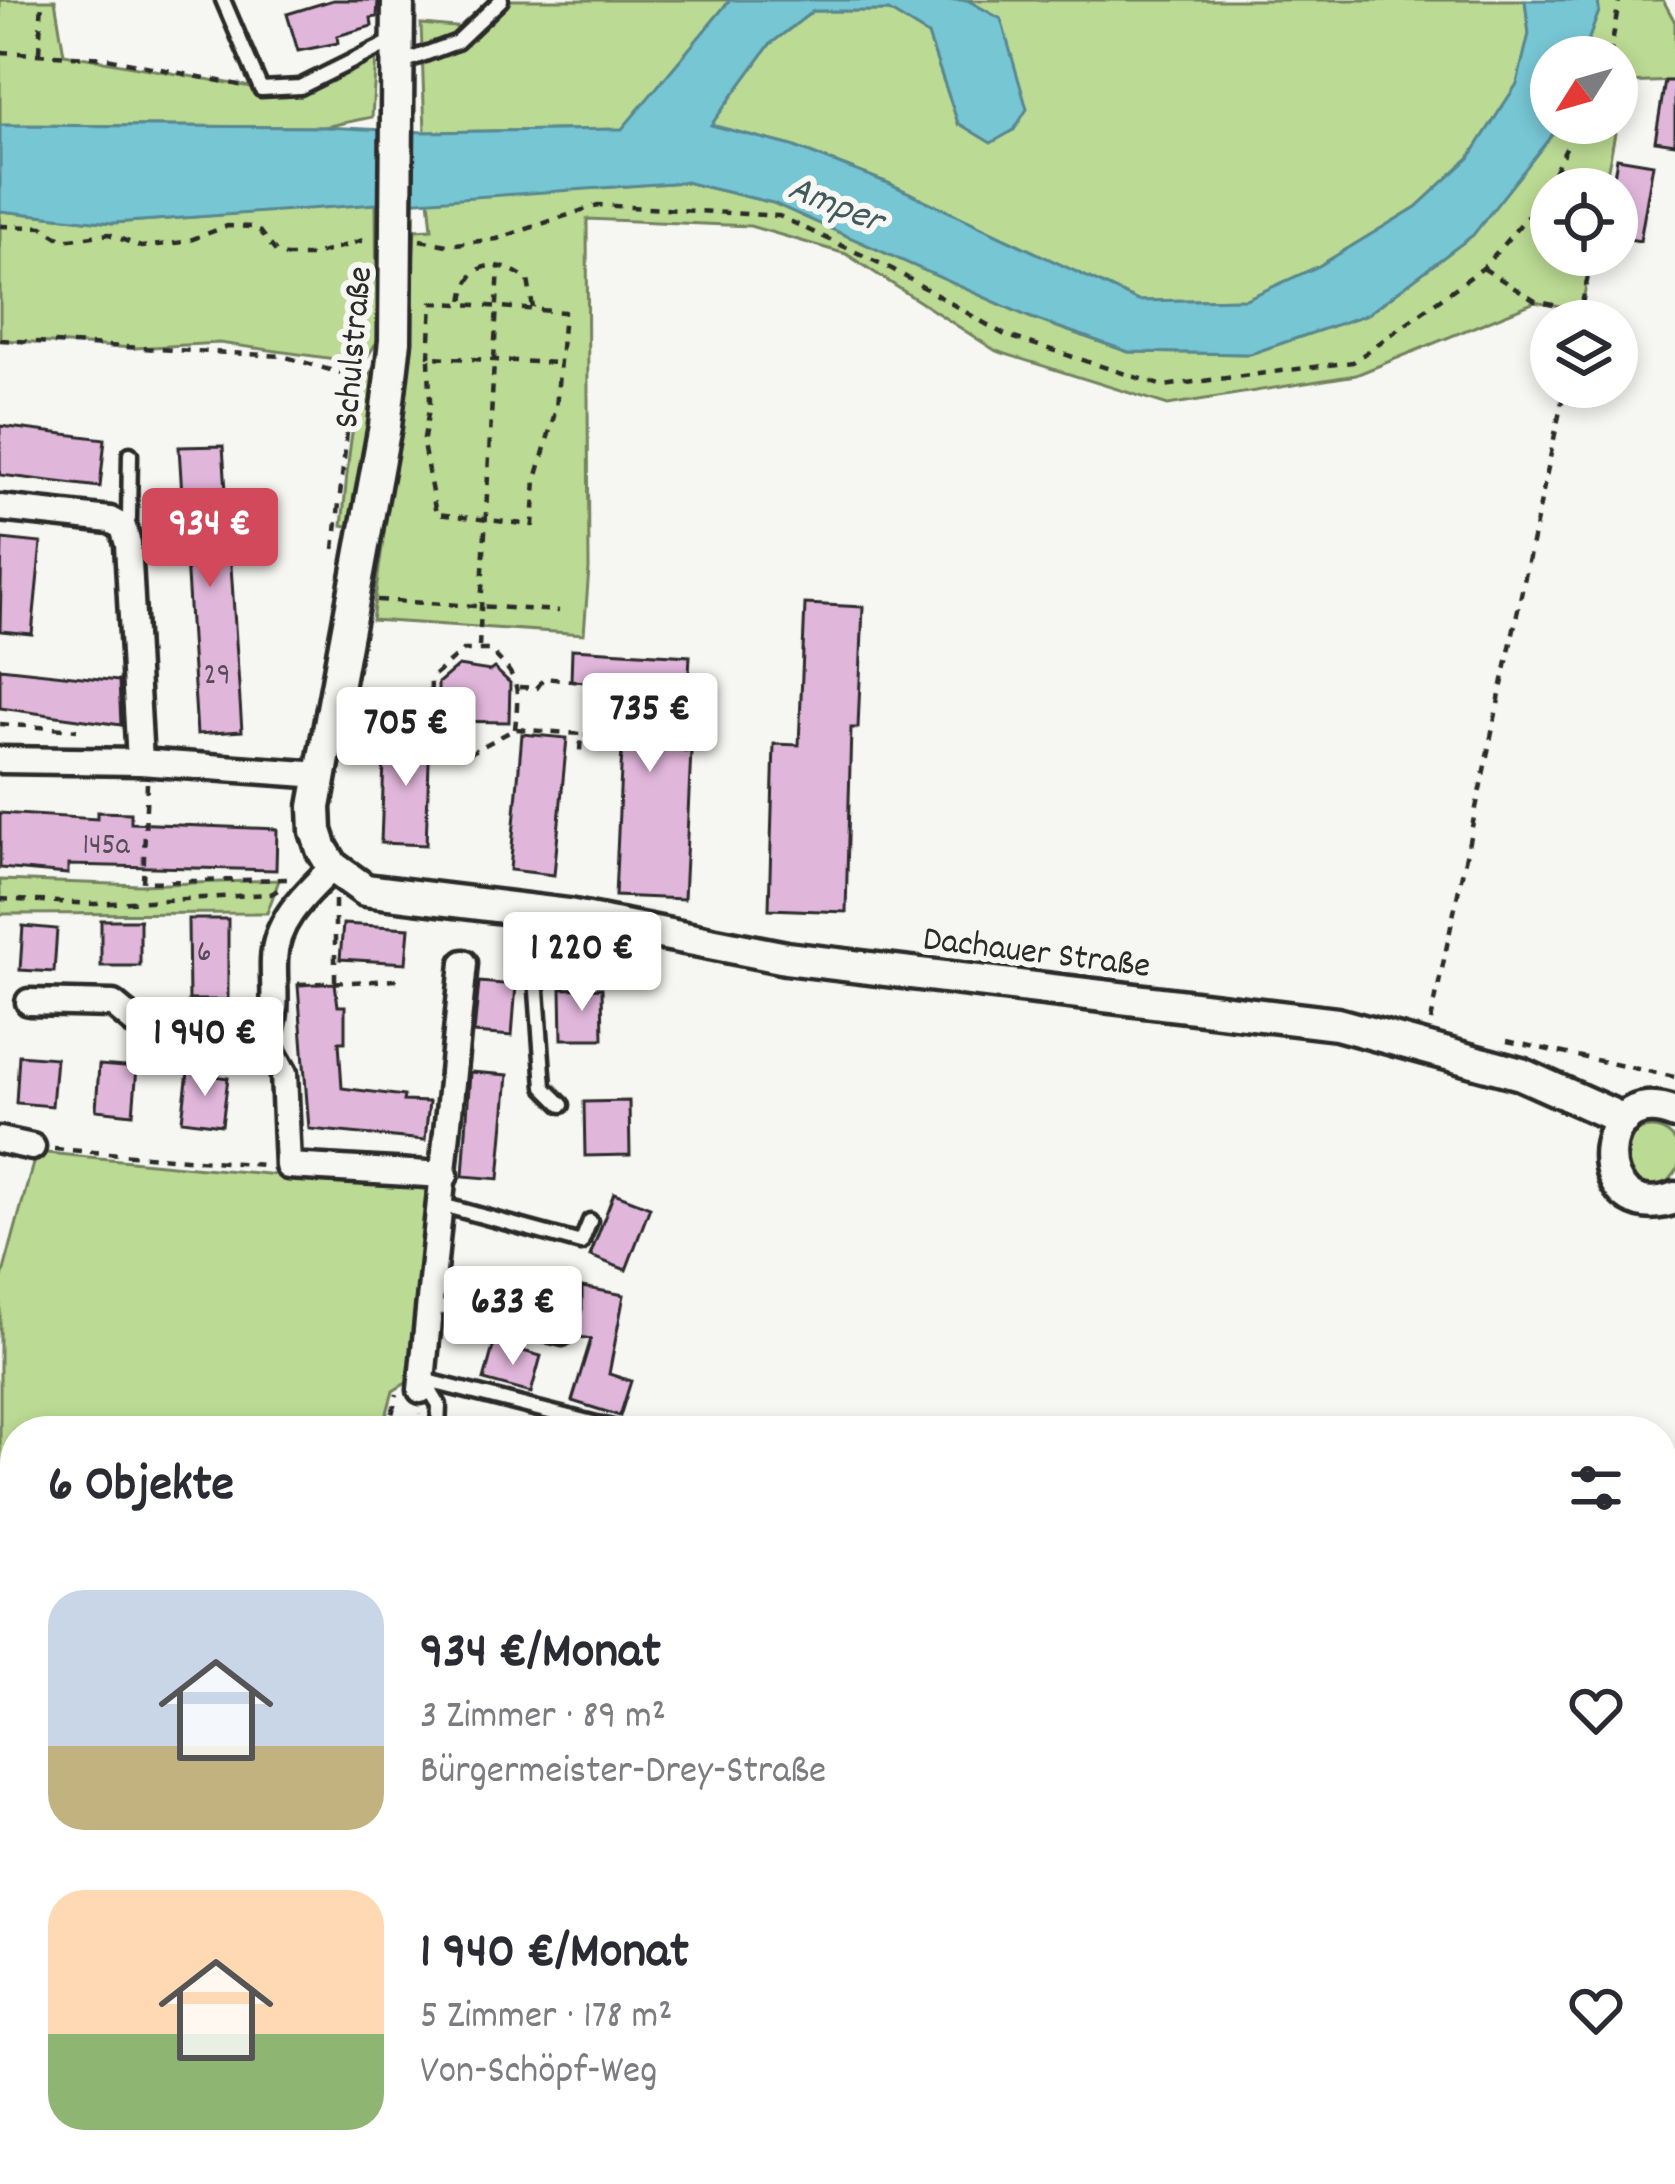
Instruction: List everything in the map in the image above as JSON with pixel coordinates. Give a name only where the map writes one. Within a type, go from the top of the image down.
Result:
[{"type":"street","name":"Schulstraße","points":[[333,867],[316,831],[321,775],[385,426],[395,341],[398,0]]},
{"type":"street","points":[[0,508],[110,520],[123,526],[144,762]]},
{"type":"street","points":[[0,760],[144,762],[321,775]]},
{"type":"street","points":[[266,1042],[276,1021],[274,955],[279,932],[290,912],[333,867]]},
{"type":"street","name":"Dachauer Straße","points":[[333,867],[365,890],[541,910],[786,958],[1337,1024],[1521,1074],[1617,1130]]},
{"type":"street","points":[[422,1386],[464,963]]},
{"type":"street","points":[[29,1002],[112,1004],[155,1039],[266,1042]]},
{"type":"street","points":[[266,1042],[284,1073],[288,1166],[445,1175]]},
{"type":"street","points":[[1675,1113],[1652,1108],[1617,1130],[1608,1154],[1616,1182],[1627,1193],[1665,1200],[1675,1231]]},
{"type":"street","points":[[0,1140],[32,1148]]},
{"type":"lane","points":[[223,0],[261,89],[300,87],[399,51],[457,42],[502,0]]},
{"type":"lane","points":[[123,526],[130,519],[130,454]]},
{"type":"lane","points":[[541,910],[536,977],[544,1087],[562,1105]]},
{"type":"lane","points":[[442,1205],[581,1243],[590,1222]]},
{"type":"lane","points":[[432,1305],[562,1338],[572,1307]]},
{"type":"lane","points":[[422,1386],[439,1405],[439,1416]]},
{"type":"lane","points":[[422,1386],[557,1416]]},
{"type":"path","points":[[39,52],[42,0]]},
{"type":"path","points":[[1613,36],[1618,0]]},
{"type":"path","points":[[0,52],[107,58],[261,89]]},
{"type":"path","points":[[0,226],[43,227],[63,240],[110,234],[141,248],[185,242],[227,226],[251,227],[276,252],[311,256],[397,228],[446,245],[497,239],[598,205],[778,216],[892,268],[1005,335],[1163,386],[1353,362],[1483,268],[1539,203],[1568,144]]},
{"type":"path","points":[[479,647],[500,265]]},
{"type":"path","points":[[463,304],[472,273],[500,265],[527,280],[533,308]]},
{"type":"path","points":[[1483,268],[1532,300]]},
{"type":"path","points":[[432,303],[463,304],[564,312],[556,409],[536,478],[533,525],[436,514],[423,444],[430,404],[432,303]]},
{"type":"path","points":[[0,340],[283,356],[357,378]]},
{"type":"path","points":[[429,356],[559,363]]},
{"type":"path","points":[[1428,1047],[1560,408]]},
{"type":"path","points":[[371,600],[559,611]]},
{"type":"path","points":[[515,729],[519,687],[507,665],[488,650],[463,650],[431,678],[430,728],[472,752],[515,729],[710,741]]},
{"type":"path","points":[[519,687],[537,688],[544,678],[600,684],[599,735]]},
{"type":"path","points":[[0,724],[77,730]]},
{"type":"path","points":[[580,752],[581,734]]},
{"type":"path","points":[[144,762],[143,882],[296,879]]},
{"type":"path","points":[[0,899],[96,904],[271,894]]},
{"type":"path","points":[[334,900],[335,982]]},
{"type":"path","points":[[275,985],[400,980]]},
{"type":"path","points":[[1499,1040],[1675,1077]]},
{"type":"path","points":[[32,1148],[288,1166]]},
{"type":"green space","points":[[0,0],[55,0],[64,54],[301,96],[376,56],[372,117],[324,127],[0,125]]},
{"type":"green space","points":[[493,0],[730,0],[623,129],[425,132],[421,24],[466,28]]},
{"type":"green space","points":[[967,0],[1525,0],[1529,34],[1517,84],[1469,158],[1416,207],[1319,266],[1246,299],[1138,301],[888,183],[792,146],[710,125],[770,44],[813,11],[890,11],[928,35],[958,123],[1001,20]]},
{"type":"green space","points":[[1598,0],[1663,0],[1675,22],[1675,81],[1638,82],[1638,36],[1590,36]]},
{"type":"green space","points":[[1542,144],[1613,144],[1608,168],[1530,168],[1530,276],[1588,276],[1583,300],[1530,300],[1530,304],[1356,375],[1168,405],[996,351],[846,254],[750,226],[587,219],[589,569],[584,634],[372,620],[408,357],[415,230],[432,229],[429,199],[685,182],[773,203],[1029,317],[1128,352],[1250,354],[1368,314],[1473,235]]},
{"type":"green space","points":[[376,203],[377,342],[363,363],[219,343],[135,348],[0,340],[0,211],[113,223]]},
{"type":"green space","points":[[382,358],[351,527],[342,525],[356,412],[362,390]]},
{"type":"green space","points":[[0,880],[140,885],[279,880],[267,913],[0,914]]},
{"type":"green space","points":[[1651,1128],[1676,1144],[1676,1170],[1671,1177],[1651,1186],[1631,1177],[1622,1157],[1631,1137]]},
{"type":"green space","points":[[36,1152],[435,1190],[416,1377],[393,1391],[386,1416],[0,1416],[0,1285]]},
{"type":"water","name":"Amper","points":[[730,0],[967,0],[1001,19],[1027,109],[1014,130],[991,143],[958,123],[928,35],[889,11],[813,11],[770,44],[711,125],[792,146],[888,183],[1138,301],[1246,299],[1319,266],[1416,207],[1469,158],[1517,84],[1529,34],[1525,0],[1598,0],[1590,36],[1530,36],[1530,144],[1545,144],[1473,235],[1368,314],[1250,354],[1129,352],[1029,317],[773,203],[685,182],[113,223],[0,211],[0,125],[425,132],[622,129]]},
{"type":"building","points":[[333,0],[378,0],[377,17],[371,18],[372,26],[337,36],[338,43],[298,51],[287,14]]},
{"type":"building","points":[[1665,81],[1675,81],[1675,144],[1655,141]]},
{"type":"building","points":[[1617,158],[1653,164],[1640,241],[1638,168],[1615,168]]},
{"type":"building","points":[[0,426],[105,439],[100,487],[0,475]]},
{"type":"building","points":[[223,446],[242,731],[197,734],[179,447]]},
{"type":"building","points":[[2,539],[41,543],[32,634],[0,631]]},
{"type":"building","points":[[805,604],[863,607],[858,728],[851,728],[846,912],[769,909],[774,744],[799,745]]},
{"type":"building","points":[[572,649],[690,656],[684,899],[615,896],[622,748],[658,750],[661,686],[571,681]]},
{"type":"building","points":[[458,666],[494,668],[510,683],[509,722],[438,721],[438,683]]},
{"type":"building","points":[[0,668],[119,681],[121,725],[0,708]]},
{"type":"building","points":[[385,733],[430,735],[426,845],[381,843]]},
{"type":"building","points":[[522,734],[567,738],[554,875],[510,870]]},
{"type":"building","points":[[97,812],[131,813],[131,823],[277,829],[276,870],[68,865],[68,874],[0,868],[0,813],[97,819]]},
{"type":"building","points":[[188,919],[228,919],[228,1000],[189,1000]]},
{"type":"building","points":[[101,920],[140,920],[140,966],[101,966]]},
{"type":"building","points":[[343,924],[409,928],[406,963],[340,959]]},
{"type":"building","points":[[23,926],[57,929],[54,972],[20,970]]},
{"type":"building","points":[[479,982],[516,985],[512,1036],[474,1033]]},
{"type":"building","points":[[335,983],[338,1006],[345,1006],[345,1042],[339,1042],[342,1088],[429,1102],[425,1140],[309,1129],[298,985]]},
{"type":"building","points":[[602,988],[603,1039],[562,1039],[561,989]]},
{"type":"building","points":[[19,1055],[56,1058],[52,1106],[16,1103]]},
{"type":"building","points":[[99,1065],[137,1068],[133,1114],[96,1110]]},
{"type":"building","points":[[188,1072],[228,1078],[222,1125],[182,1120]]},
{"type":"building","points":[[470,1072],[508,1075],[499,1179],[463,1176]]},
{"type":"building","points":[[629,1101],[630,1155],[585,1156],[584,1102]]},
{"type":"building","points":[[614,1193],[650,1207],[626,1270],[590,1256]]},
{"type":"building","points":[[473,1271],[513,1277],[509,1305],[469,1299]]},
{"type":"building","points":[[582,1287],[624,1295],[609,1374],[631,1381],[620,1416],[572,1401],[591,1339],[574,1336]]},
{"type":"building","points":[[494,1343],[541,1356],[531,1393],[484,1380]]}]
